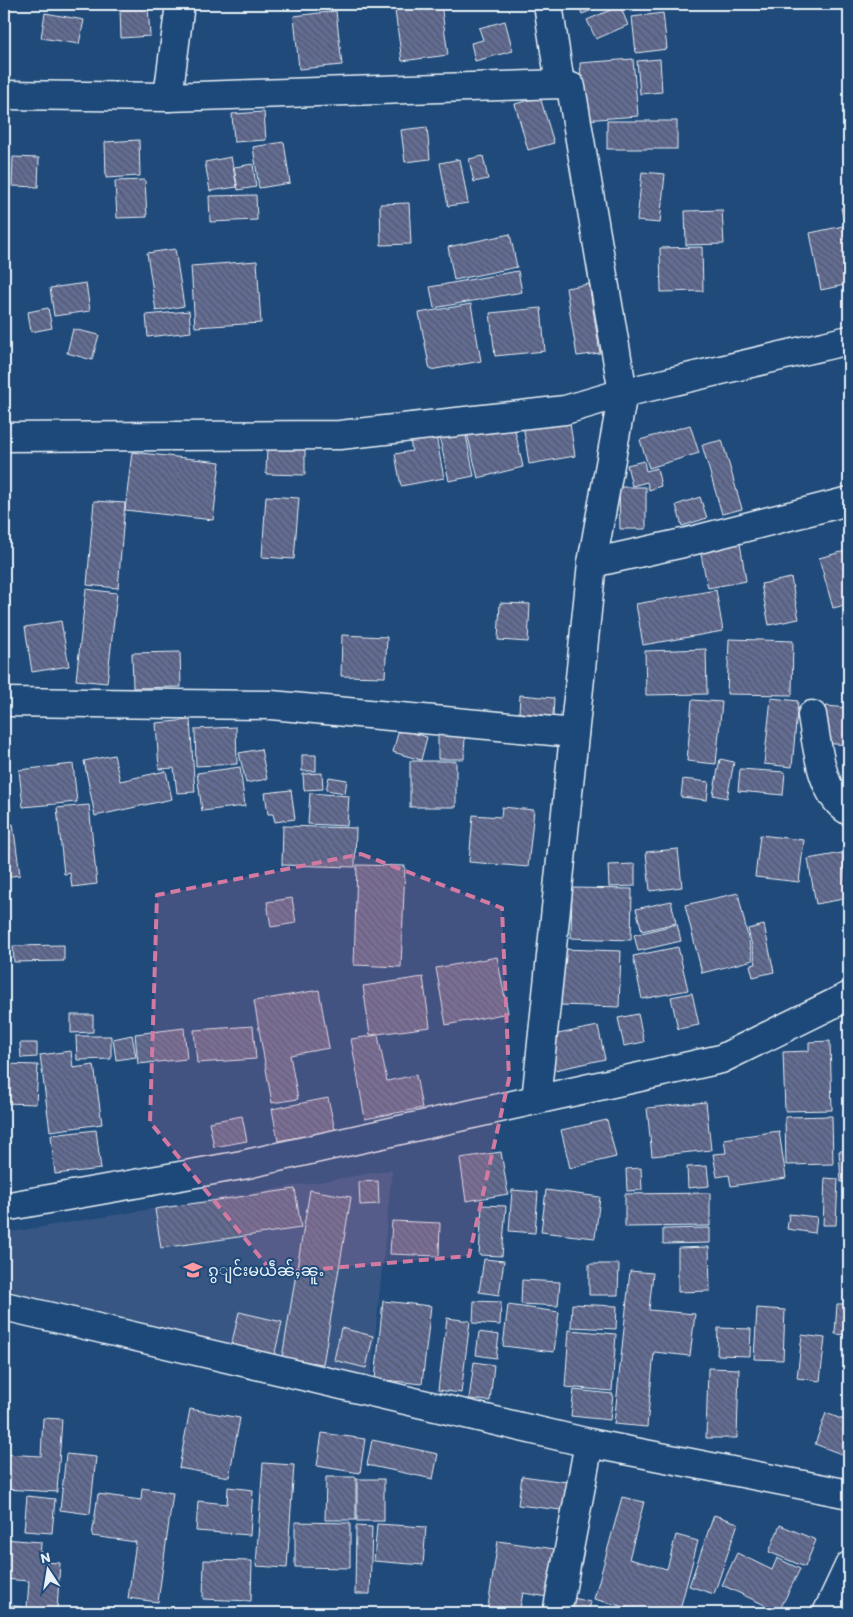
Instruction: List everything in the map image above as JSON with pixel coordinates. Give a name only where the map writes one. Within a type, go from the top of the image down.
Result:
[{"type":"street","points":[[168,97],[180,4]]},
{"type":"street","points":[[548,4],[560,84]]},
{"type":"street","points":[[4,95],[168,97],[560,84],[571,87],[623,393],[592,563],[536,1100]]},
{"type":"street","points":[[4,437],[340,435],[565,410],[623,393],[849,340]]},
{"type":"street","points":[[592,563],[683,543],[849,501]]},
{"type":"street","points":[[4,702],[271,705],[574,733]]},
{"type":"street","points":[[812,715],[820,759],[831,794],[842,808],[849,811]]},
{"type":"street","points":[[4,1207],[242,1166],[721,1059],[849,996]]},
{"type":"street","points":[[4,1306],[589,1443],[849,1494]]},
{"type":"street","points":[[557,1613],[589,1443]]},
{"type":"street","points":[[826,1613],[849,1566]]},
{"type":"highlighted area","points":[[361,854],[502,908],[509,1079],[469,1256],[273,1273],[150,1122],[157,895]]},
{"type":"shaded area","name":"ၵွျင်းမယဵၼ်ႇၼူႉ","points":[[392,1170],[370,1387],[4,1307],[4,1233]]},
{"type":"building","points":[[298,4],[336,4],[298,9]]},
{"type":"building","points":[[394,4],[441,4],[448,55],[402,61]]},
{"type":"building","points":[[578,4],[608,4],[582,14]]},
{"type":"building","points":[[148,6],[150,36],[121,38],[120,8]]},
{"type":"building","points":[[620,6],[628,25],[596,39],[587,20]]},
{"type":"building","points":[[336,11],[342,65],[299,69],[294,16]]},
{"type":"building","points":[[45,13],[84,20],[79,44],[41,38]]},
{"type":"building","points":[[663,13],[667,49],[636,53],[632,17]]},
{"type":"building","points":[[505,21],[513,51],[475,61],[471,43],[483,40],[479,28]]},
{"type":"building","points":[[633,59],[638,116],[584,120],[580,63]]},
{"type":"building","points":[[660,59],[662,92],[640,94],[637,61]]},
{"type":"building","points":[[540,97],[554,143],[528,150],[515,104]]},
{"type":"building","points":[[264,112],[266,140],[234,142],[232,114]]},
{"type":"building","points":[[607,121],[677,121],[677,149],[607,149]]},
{"type":"building","points":[[427,127],[430,159],[405,162],[401,130]]},
{"type":"building","points":[[139,140],[140,176],[106,178],[105,142]]},
{"type":"building","points":[[284,142],[290,183],[259,188],[253,147]]},
{"type":"building","points":[[483,156],[488,179],[474,182],[469,159]]},
{"type":"building","points":[[13,157],[39,158],[38,187],[12,186]]},
{"type":"building","points":[[231,157],[237,187],[210,191],[205,162]]},
{"type":"building","points":[[460,159],[468,203],[448,206],[440,163]]},
{"type":"building","points":[[253,164],[256,187],[238,190],[234,167]]},
{"type":"building","points":[[642,172],[665,174],[660,223],[637,221]]},
{"type":"building","points":[[145,180],[147,217],[117,218],[115,181]]},
{"type":"building","points":[[256,195],[257,220],[210,222],[209,196]]},
{"type":"building","points":[[409,203],[411,244],[381,245],[380,204]]},
{"type":"building","points":[[849,207],[849,231],[846,231],[841,208]]},
{"type":"building","points":[[722,210],[724,244],[686,245],[685,211]]},
{"type":"building","points":[[843,226],[849,256],[849,284],[821,290],[810,233]]},
{"type":"building","points":[[510,234],[517,267],[454,280],[448,247]]},
{"type":"building","points":[[702,247],[703,291],[661,292],[660,248]]},
{"type":"building","points":[[175,249],[184,306],[156,311],[147,253]]},
{"type":"building","points":[[257,261],[261,323],[195,327],[191,266]]},
{"type":"building","points":[[518,271],[522,292],[434,308],[430,287]]},
{"type":"building","points":[[86,283],[90,311],[54,316],[50,288]]},
{"type":"building","points":[[589,284],[600,353],[577,356],[566,288]]},
{"type":"building","points":[[471,304],[481,361],[430,370],[419,313]]},
{"type":"building","points":[[48,308],[52,328],[31,332],[28,312]]},
{"type":"building","points":[[541,308],[545,351],[495,356],[490,313]]},
{"type":"building","points":[[189,311],[191,332],[148,337],[146,315]]},
{"type":"building","points":[[73,329],[99,335],[92,360],[67,353]]},
{"type":"building","points":[[569,417],[575,456],[529,464],[523,424]]},
{"type":"building","points":[[513,422],[523,467],[478,478],[467,433]]},
{"type":"building","points":[[690,425],[699,453],[649,468],[640,440]]},
{"type":"building","points":[[465,430],[474,476],[449,481],[439,435]]},
{"type":"building","points":[[436,436],[444,478],[401,486],[395,454],[412,451],[410,441]]},
{"type":"building","points":[[722,440],[742,509],[722,514],[702,445]]},
{"type":"building","points":[[267,447],[305,448],[305,475],[266,474]]},
{"type":"building","points":[[132,452],[220,462],[213,520],[125,510]]},
{"type":"building","points":[[644,461],[646,471],[657,468],[661,486],[649,490],[647,482],[632,486],[627,465]]},
{"type":"building","points":[[619,487],[646,487],[646,529],[620,529]]},
{"type":"building","points":[[266,496],[299,498],[294,559],[262,557]]},
{"type":"building","points":[[700,497],[707,518],[682,526],[676,505]]},
{"type":"building","points":[[94,501],[125,503],[118,588],[87,585]]},
{"type":"building","points":[[740,543],[746,581],[708,588],[700,550]]},
{"type":"building","points":[[849,550],[849,604],[833,608],[819,558]]},
{"type":"building","points":[[791,578],[799,619],[769,625],[761,584]]},
{"type":"building","points":[[86,589],[117,593],[107,683],[76,680]]},
{"type":"building","points":[[716,590],[723,631],[643,645],[636,604]]},
{"type":"building","points":[[500,603],[530,604],[528,642],[498,640]]},
{"type":"building","points":[[4,618],[10,657],[4,658]]},
{"type":"building","points":[[61,621],[69,666],[32,672],[25,627]]},
{"type":"building","points":[[342,635],[387,637],[385,677],[341,676]]},
{"type":"building","points":[[729,639],[793,641],[792,695],[727,694]]},
{"type":"building","points":[[706,649],[707,694],[646,695],[645,651]]},
{"type":"building","points":[[180,652],[181,687],[133,688],[132,653]]},
{"type":"building","points":[[520,695],[554,698],[553,716],[519,713]]},
{"type":"building","points":[[771,698],[798,701],[792,767],[764,764]]},
{"type":"building","points":[[692,700],[722,702],[716,764],[687,761]]},
{"type":"building","points":[[826,706],[849,708],[849,745],[822,743]]},
{"type":"building","points":[[190,720],[195,792],[177,793],[174,768],[159,769],[156,723]]},
{"type":"building","points":[[236,727],[237,764],[196,766],[195,729]]},
{"type":"building","points":[[399,729],[427,737],[421,760],[393,752]]},
{"type":"building","points":[[438,734],[465,735],[464,759],[438,759]]},
{"type":"building","points":[[261,749],[267,779],[246,783],[239,753]]},
{"type":"building","points":[[114,755],[120,781],[166,771],[172,799],[95,816],[84,761]]},
{"type":"building","points":[[302,755],[316,755],[316,771],[302,771]]},
{"type":"building","points":[[720,759],[734,762],[727,798],[713,795]]},
{"type":"building","points":[[410,761],[456,761],[456,807],[410,807]]},
{"type":"building","points":[[73,764],[77,802],[23,807],[19,770]]},
{"type":"building","points":[[240,767],[245,806],[202,811],[197,773]]},
{"type":"building","points":[[740,769],[785,772],[783,795],[738,791]]},
{"type":"building","points":[[322,773],[323,789],[304,790],[303,774]]},
{"type":"building","points":[[329,777],[347,780],[345,793],[326,790]]},
{"type":"building","points":[[683,779],[709,782],[707,800],[681,797]]},
{"type":"building","points":[[4,787],[8,787],[11,814],[4,815]]},
{"type":"building","points":[[291,790],[295,819],[275,822],[273,814],[268,814],[265,793]]},
{"type":"building","points":[[310,793],[349,796],[347,826],[308,824]]},
{"type":"building","points":[[89,805],[97,884],[72,887],[70,873],[64,874],[57,808]]},
{"type":"building","points":[[502,807],[534,810],[528,867],[469,862],[473,815],[501,817]]},
{"type":"building","points":[[13,824],[20,875],[4,877],[4,825]]},
{"type":"building","points":[[283,826],[356,828],[355,867],[282,865]]},
{"type":"building","points":[[760,835],[804,840],[799,882],[755,877]]},
{"type":"building","points":[[678,849],[682,887],[650,891],[646,852]]},
{"type":"building","points":[[842,853],[849,898],[816,904],[808,859]]},
{"type":"building","points":[[635,864],[635,886],[609,887],[608,865]]},
{"type":"building","points":[[357,865],[405,866],[401,967],[354,965]]},
{"type":"building","points":[[572,888],[632,889],[631,940],[571,938]]},
{"type":"building","points":[[738,893],[753,960],[702,973],[685,905]]},
{"type":"building","points":[[292,898],[296,923],[271,927],[267,902]]},
{"type":"building","points":[[671,901],[676,923],[642,931],[636,909]]},
{"type":"building","points":[[4,904],[9,961],[4,961]]},
{"type":"building","points":[[677,924],[681,941],[638,951],[634,935]]},
{"type":"building","points":[[764,925],[774,972],[753,977],[750,965],[756,964],[748,929]]},
{"type":"building","points":[[64,945],[64,961],[14,962],[13,946]]},
{"type":"building","points":[[678,947],[688,990],[642,999],[633,956]]},
{"type":"building","points":[[562,949],[621,951],[619,1007],[560,1005]]},
{"type":"building","points":[[497,957],[508,1013],[446,1025],[436,968]]},
{"type":"building","points":[[423,977],[430,1027],[370,1035],[363,986]]},
{"type":"building","points":[[319,990],[329,1048],[290,1055],[298,1099],[272,1103],[254,1001]]},
{"type":"building","points":[[692,993],[699,1025],[678,1029],[671,997]]},
{"type":"building","points":[[638,1014],[644,1042],[624,1046],[618,1018]]},
{"type":"building","points":[[71,1015],[93,1015],[93,1032],[71,1033]]},
{"type":"building","points":[[253,1026],[256,1059],[197,1063],[194,1030]]},
{"type":"building","points":[[598,1026],[605,1059],[555,1070],[548,1036]]},
{"type":"building","points":[[184,1028],[187,1059],[138,1064],[135,1034]]},
{"type":"building","points":[[132,1035],[136,1057],[116,1060],[113,1039]]},
{"type":"building","points":[[378,1035],[387,1081],[416,1075],[422,1108],[365,1119],[351,1039]]},
{"type":"building","points":[[76,1036],[111,1036],[111,1059],[77,1060]]},
{"type":"building","points":[[830,1041],[832,1110],[785,1111],[783,1052],[809,1051],[809,1042]]},
{"type":"building","points":[[20,1043],[37,1043],[37,1057],[21,1058]]},
{"type":"building","points":[[71,1051],[73,1068],[94,1065],[102,1124],[50,1131],[40,1055]]},
{"type":"building","points":[[4,1064],[38,1065],[36,1104],[4,1103]]},
{"type":"building","points":[[328,1098],[335,1130],[278,1141],[272,1109]]},
{"type":"building","points":[[706,1102],[711,1150],[652,1156],[647,1108]]},
{"type":"building","points":[[242,1116],[247,1141],[214,1147],[209,1122]]},
{"type":"building","points":[[832,1116],[833,1164],[786,1165],[785,1117]]},
{"type":"building","points":[[607,1120],[616,1157],[570,1168],[561,1130]]},
{"type":"building","points":[[96,1130],[101,1169],[55,1174],[51,1135]]},
{"type":"building","points":[[779,1131],[786,1178],[731,1186],[729,1175],[717,1177],[713,1154],[726,1153],[724,1139]]},
{"type":"building","points":[[839,1151],[849,1151],[849,1181],[841,1182]]},
{"type":"building","points":[[501,1152],[508,1194],[466,1201],[460,1158]]},
{"type":"building","points":[[707,1166],[709,1186],[688,1188],[687,1167]]},
{"type":"building","points":[[641,1168],[642,1190],[627,1191],[626,1169]]},
{"type":"building","points":[[825,1178],[838,1179],[836,1225],[823,1225]]},
{"type":"building","points":[[378,1181],[379,1204],[360,1205],[359,1182]]},
{"type":"building","points":[[295,1189],[301,1228],[161,1248],[155,1209]]},
{"type":"building","points":[[310,1190],[351,1197],[323,1364],[282,1358]]},
{"type":"building","points":[[512,1190],[538,1192],[535,1233],[509,1231]]},
{"type":"building","points":[[546,1190],[600,1197],[595,1238],[541,1232]]},
{"type":"building","points":[[710,1193],[710,1226],[625,1227],[625,1194]]},
{"type":"building","points":[[482,1205],[506,1206],[502,1256],[479,1255]]},
{"type":"building","points":[[789,1214],[817,1217],[815,1233],[787,1229]]},
{"type":"building","points":[[392,1221],[440,1223],[439,1256],[390,1254]]},
{"type":"building","points":[[710,1228],[710,1243],[663,1244],[663,1229]]},
{"type":"building","points":[[709,1247],[710,1291],[678,1292],[678,1248]]},
{"type":"building","points":[[484,1259],[504,1261],[499,1295],[479,1292]]},
{"type":"building","points":[[589,1264],[619,1264],[618,1295],[589,1295]]},
{"type":"building","points":[[630,1271],[653,1273],[649,1310],[695,1314],[690,1356],[654,1352],[647,1427],[614,1424]]},
{"type":"building","points":[[522,1280],[560,1282],[558,1306],[521,1304]]},
{"type":"building","points":[[383,1301],[431,1306],[422,1384],[375,1379]]},
{"type":"building","points":[[474,1301],[501,1302],[500,1325],[473,1323]]},
{"type":"building","points":[[572,1304],[617,1306],[616,1329],[571,1327]]},
{"type":"building","points":[[837,1304],[849,1304],[849,1335],[835,1334]]},
{"type":"building","points":[[508,1305],[559,1312],[554,1352],[503,1346]]},
{"type":"building","points":[[757,1308],[785,1310],[783,1360],[754,1359]]},
{"type":"building","points":[[239,1312],[282,1322],[273,1361],[230,1351]]},
{"type":"building","points":[[447,1318],[470,1321],[461,1393],[438,1390]]},
{"type":"building","points":[[341,1328],[373,1336],[366,1368],[334,1360]]},
{"type":"building","points":[[718,1328],[751,1329],[750,1356],[717,1355]]},
{"type":"building","points":[[569,1330],[616,1334],[612,1391],[565,1387]]},
{"type":"building","points":[[479,1332],[499,1335],[496,1358],[476,1355]]},
{"type":"building","points":[[802,1335],[825,1338],[820,1381],[797,1378]]},
{"type":"building","points":[[474,1362],[494,1365],[490,1401],[469,1399]]},
{"type":"building","points":[[708,1368],[739,1369],[737,1438],[706,1438]]},
{"type":"building","points":[[4,1383],[8,1383],[4,1454]]},
{"type":"building","points":[[574,1390],[613,1394],[610,1420],[571,1416]]},
{"type":"building","points":[[190,1409],[240,1418],[229,1477],[179,1468]]},
{"type":"building","points":[[826,1413],[849,1422],[849,1457],[815,1444]]},
{"type":"building","points":[[43,1418],[62,1419],[57,1492],[4,1489],[4,1454],[41,1456]]},
{"type":"building","points":[[322,1433],[365,1439],[360,1473],[317,1466]]},
{"type":"building","points":[[372,1440],[438,1454],[433,1479],[367,1465]]},
{"type":"building","points":[[66,1454],[96,1457],[90,1514],[60,1510]]},
{"type":"building","points":[[263,1463],[294,1465],[287,1568],[256,1566]]},
{"type":"building","points":[[522,1476],[574,1483],[570,1511],[518,1505]]},
{"type":"building","points":[[326,1477],[356,1477],[356,1520],[325,1520]]},
{"type":"building","points":[[357,1479],[384,1479],[384,1521],[357,1521]]},
{"type":"building","points":[[228,1487],[253,1490],[250,1535],[196,1531],[198,1501],[227,1504]]},
{"type":"building","points":[[142,1488],[173,1493],[158,1602],[128,1598],[136,1542],[92,1536],[98,1494],[141,1500]]},
{"type":"building","points":[[27,1496],[55,1499],[52,1533],[24,1531]]},
{"type":"building","points":[[622,1497],[644,1502],[629,1559],[667,1569],[676,1535],[698,1541],[679,1613],[647,1613],[594,1599]]},
{"type":"building","points":[[714,1515],[738,1523],[714,1594],[689,1586]]},
{"type":"building","points":[[295,1522],[350,1523],[350,1568],[295,1567]]},
{"type":"building","points":[[377,1524],[426,1527],[423,1565],[374,1561]]},
{"type":"building","points":[[780,1525],[816,1540],[805,1567],[769,1552]]},
{"type":"building","points":[[356,1526],[372,1527],[370,1594],[355,1594]]},
{"type":"building","points":[[4,1539],[41,1542],[40,1562],[60,1563],[57,1610],[27,1608],[29,1581],[4,1579]]},
{"type":"building","points":[[498,1541],[555,1549],[548,1597],[523,1593],[519,1613],[487,1613]]},
{"type":"building","points":[[737,1553],[772,1570],[777,1558],[800,1569],[778,1613],[764,1612],[767,1606],[722,1585]]},
{"type":"building","points":[[204,1560],[252,1561],[251,1601],[203,1599]]},
{"type":"building","points":[[569,1597],[591,1602],[588,1613],[565,1613]]},
{"type":"building","points":[[4,1605],[23,1607],[22,1613],[4,1613]]},
{"type":"place","name":"ၵွျင်းမယဵၼ်ႇၼူႉ","points":[[193,1270]]}]
